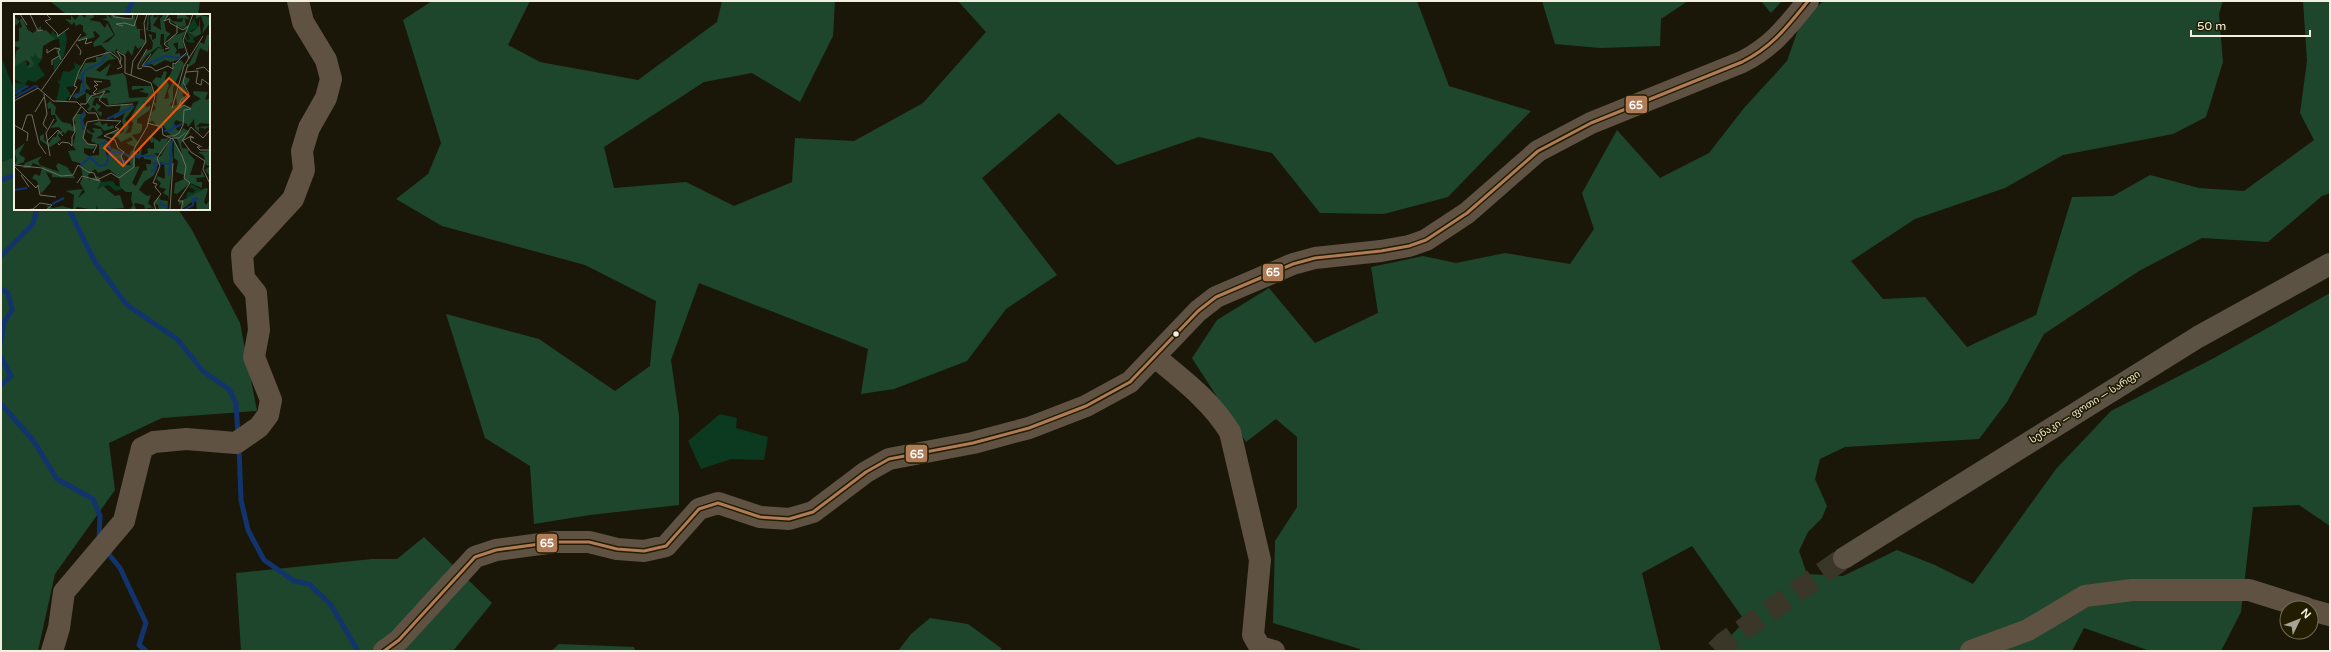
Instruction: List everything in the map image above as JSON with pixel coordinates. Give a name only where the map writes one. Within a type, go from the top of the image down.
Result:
[{"type":"highway","name":"სენაკი — ფოთი — სარფი","points":[[1844,558],[2198,337],[2330,264]]},
{"type":"street","points":[[52,651],[59,628],[64,592],[124,521],[142,448],[154,442],[186,439],[236,443],[259,427],[268,415],[272,400],[254,358],[259,330],[256,293],[244,278],[242,254],[293,199],[304,170],[302,151],[309,128],[326,98],[331,79],[326,60],[303,22],[298,1]]},
{"type":"street","points":[[384,651],[399,640],[475,557],[496,550],[555,542],[589,542],[617,549],[644,551],[666,546],[698,509],[718,503],[737,508],[760,517],[789,519],[813,512],[866,472],[889,459],[972,442],[1036,425],[1113,393],[1130,382],[1198,311],[1216,297],[1293,264],[1315,258],[1382,251],[1409,246],[1426,240],[1467,213],[1538,151],[1591,123],[1753,57],[1774,42],[1808,1]]},
{"type":"street","points":[[1155,357],[1206,401],[1220,415],[1230,432],[1260,560],[1253,635],[1260,647],[1274,651]]},
{"type":"street","points":[[1971,651],[2028,630],[2085,596],[2132,590],[2249,590],[2281,600]]},
{"type":"street","points":[[2319,612],[2330,615]]},
{"type":"green space","points":[[50,1],[200,1],[198,14],[66,14]]},
{"type":"green space","points":[[432,1],[530,1],[508,45],[540,62],[638,80],[717,22],[722,1],[835,1],[833,36],[800,102],[752,73],[704,82],[604,147],[614,188],[686,182],[734,206],[792,182],[795,138],[854,141],[923,103],[986,32],[958,1],[1417,1],[1449,86],[1531,111],[1448,197],[1384,214],[1320,213],[1272,153],[1199,137],[1117,165],[1059,113],[982,178],[1057,275],[1006,309],[967,361],[894,389],[861,394],[868,349],[699,283],[671,360],[679,416],[679,505],[590,515],[534,524],[530,466],[485,438],[446,314],[539,339],[615,391],[650,366],[656,301],[585,265],[442,226],[396,199],[428,174],[441,143],[403,20]]},
{"type":"green space","points":[[1542,1],[1688,1],[1661,19],[1660,46],[1600,48],[1555,44]]},
{"type":"green space","points":[[1761,1],[1782,1],[1771,13]]},
{"type":"green space","points":[[1824,1],[2223,1],[2219,14],[2223,62],[2206,117],[2173,134],[2063,155],[2005,188],[1915,219],[1851,261],[1883,299],[1925,297],[1967,347],[2036,315],[2072,197],[2113,196],[2150,175],[2199,188],[2244,191],[2314,140],[2300,113],[2307,61],[2303,1],[2330,1],[2330,193],[2322,196],[2268,242],[2202,238],[2139,271],[2044,334],[2007,402],[1979,439],[1845,447],[1820,459],[1815,479],[1827,506],[1822,518],[1808,532],[1799,551],[1807,574],[1843,576],[1897,550],[1935,565],[1973,584],[2056,469],[2111,411],[2214,358],[2330,293],[2330,526],[2299,505],[2253,507],[2241,612],[2221,651],[2150,651],[2084,628],[2072,651],[1716,651],[1745,621],[1692,546],[1642,573],[1661,651],[1361,651],[1360,649],[1273,623],[1275,541],[1297,507],[1297,437],[1276,419],[1246,442],[1192,358],[1217,320],[1269,288],[1315,343],[1378,313],[1371,267],[1423,256],[1456,263],[1505,253],[1570,264],[1594,229],[1582,193],[1617,130],[1660,178],[1709,153],[1744,108],[1787,61],[1802,18]]},
{"type":"green space","points":[[1,56],[14,89],[14,157],[1,162]]},
{"type":"green space","points":[[14,157],[14,210],[179,210],[192,230],[240,323],[257,411],[162,418],[109,443],[115,490],[55,574],[38,651],[1,651],[1,162]]},
{"type":"green space","points":[[720,414],[737,418],[736,428],[768,437],[764,460],[731,459],[701,469],[688,441]]},
{"type":"green space","points":[[424,537],[492,603],[453,651],[241,651],[236,573],[372,559],[397,559]]},
{"type":"green space","points":[[930,618],[968,624],[1001,648],[1001,651],[898,651],[911,634]]},
{"type":"green space","points":[[559,644],[634,647],[635,651],[551,651]]},
{"type":"waterway","points":[[126,14],[133,1]]},
{"type":"waterway","points":[[1,180],[14,175]]},
{"type":"waterway","points":[[1,256],[33,224],[37,210]]},
{"type":"waterway","points":[[69,210],[95,262],[127,305],[177,339],[204,372],[229,389],[236,403],[238,435]]},
{"type":"waterway","points":[[1,289],[8,293],[12,310],[4,322],[1,343]]},
{"type":"waterway","points":[[1,357],[11,376],[1,385]]},
{"type":"waterway","points":[[1,404],[33,440],[57,479],[93,499],[100,516],[99,540]]},
{"type":"waterway","points":[[239,447],[241,500],[248,530],[264,560],[294,581],[309,584],[331,605],[358,651]]},
{"type":"waterway","points":[[106,551],[120,568],[146,623],[139,645],[146,651]]},
{"type":"tunnel","points":[[1716,651],[1724,643],[1844,558]]},
{"type":"transit line","name":"65","points":[[384,651],[399,640],[475,557],[496,550],[555,542],[589,542],[617,549],[644,551],[666,546],[699,509],[718,503],[760,517],[789,519],[813,512],[866,472],[889,459],[973,443],[1029,428],[1086,406],[1130,382],[1198,311],[1216,297],[1293,264],[1315,258],[1381,251],[1409,246],[1426,240],[1467,213],[1538,151],[1591,123],[1742,62],[1753,56],[1771,43],[1808,1]]}]
